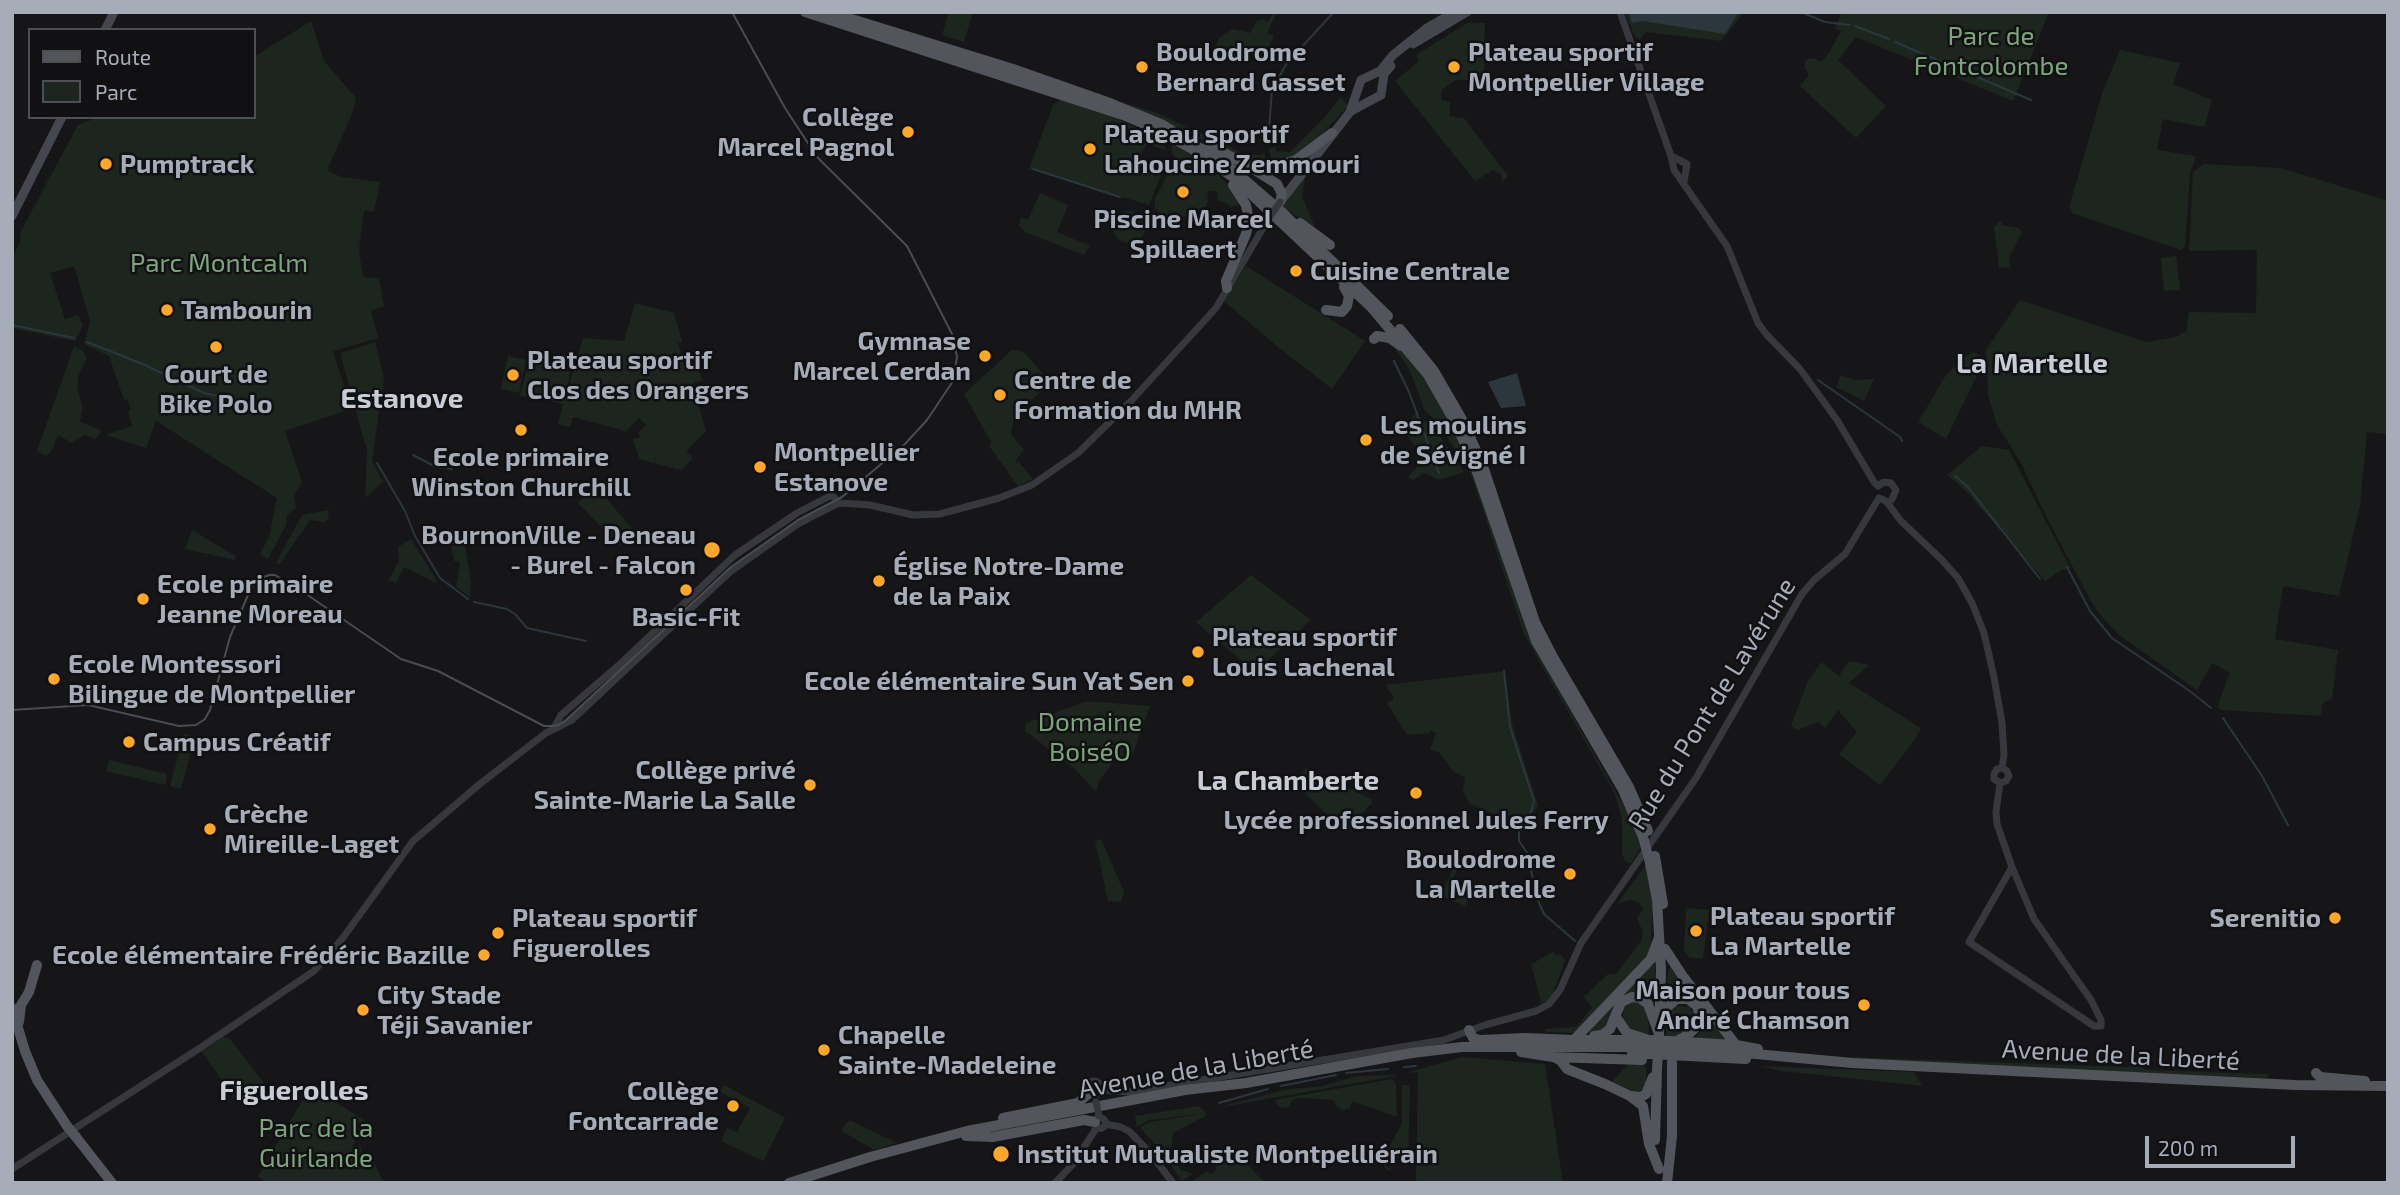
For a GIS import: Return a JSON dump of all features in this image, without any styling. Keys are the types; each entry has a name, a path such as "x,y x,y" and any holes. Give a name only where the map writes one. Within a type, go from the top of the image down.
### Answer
{"main road":[{"path":"106,28 114,12"},
{"path":"805,12 982,69 1007,73 1107,102 1142,115 1182,135 1230,167 1378,305 1421,353 1459,412 1483,467 1539,629 1629,787 1646,834 1662,890 1665,949 1655,1037 1658,1051 1655,1136 1659,1169"},
{"path":"829,12 1054,88 1140,122 1206,158 1274,209 1330,245"},
{"path":"1274,209 1350,111 1361,80 1373,76 1393,55 1421,33 1455,12"},
{"path":"1350,111 1381,96 1384,74 1397,58 1416,42 1467,12"},
{"path":"1373,76 1379,79 1382,85"},
{"path":"1358,90 1363,99 1370,101"},
{"path":"12,216 61,119"},
{"path":"1242,162 1269,168 1287,164 1309,153 1332,133"},
{"path":"1182,135 1192,136 1278,184 1282,194 1274,209"},
{"path":"1206,158 1240,192 1248,211 1248,225 1227,278 1227,288"},
{"path":"1274,209 1326,265 1389,326 1428,374 1470,453 1536,641 1646,834"},
{"path":"1340,258 1369,288 1377,298 1378,305"},
{"path":"1326,265 1346,289 1349,298 1342,312 1326,310"},
{"path":"1374,339 1383,337 1395,341 1428,374"},
{"path":"1653,859 1661,970"},
{"path":"1576,1038 1651,959 1659,937"},
{"path":"1665,949 1737,1045"},
{"path":"15,1033 21,1005 29,992 37,965"},
{"path":"1469,1030 1480,1036 1576,1038 1602,1035 1610,1028 1621,1002 1632,997 1645,1000 1656,1013"},
{"path":"1656,1013 1677,999 1688,999 1697,1006 1697,1026 1689,1035 1676,1041"},
{"path":"12,1008 15,1033 39,1084 67,1126 112,1183"},
{"path":"1616,1017 1627,1033 1655,1037"},
{"name":"Avenue de la Liberté","path":"789,1183 937,1138 1185,1090 1246,1083 1442,1049 1534,1047 1576,1038 1655,1037 1737,1045 1852,1063 2295,1086 2388,1086"},
{"path":"1489,1047 1553,1052 1579,1058 1712,1064 1733,1059"},
{"name":"Avenue de la Liberté","path":"1534,1047 1553,1052 1852,1063"},
{"name":"Avenue de la Liberté","path":"1553,1052 1649,1047 1784,1054"},
{"path":"1553,1052 1575,1073 1630,1096 1644,1108 1649,1144 1664,1183"},
{"path":"1575,1073 1573,1064 1579,1058"},
{"path":"1664,1183 1671,1132 1672,1062"},
{"path":"1630,1096 1641,1097 1646,1094 1657,1070"},
{"path":"2316,1073 2320,1077 2364,1080 2374,1087"},
{"path":"968,1131 981,1123 1078,1103 1095,1095"},
{"path":"1656,1098 1660,1107 1661,1135 1667,1136 1671,1132"},
{"path":"937,1138 952,1139 971,1135 992,1137 1084,1120 1099,1122"},
{"path":"803,1183 849,1168 870,1157"}],"street":[{"path":"1620,12 1663,139 1671,156 1677,162 1688,166 1682,173"},
{"path":"1677,162 1674,170 1682,173"},
{"path":"1682,173 1684,182 1727,246 1761,328 1797,364 1837,419 1878,485"},
{"path":"12,1169 314,971 342,939 413,841 488,778 554,728 582,712 736,568 798,524 839,503 870,505 914,515 931,515 999,498 1032,485 1078,453 1216,308 1274,209"},
{"path":"1885,499 1896,492 1893,485 1884,482 1878,485 1876,491 1901,521 1958,578 1979,618 2002,723 2002,768 2007,771 2008,776 2006,781 2000,783 1996,816 2012,867 2034,919 2091,1000 2101,1020 2101,1026 2094,1026 1969,942 2012,867"},
{"path":"554,728 561,715 619,665 724,565 780,524 815,504 832,495 839,503"},
{"name":"Rue du Pont de Lavérune","path":"1095,1095 1129,1092 1444,1040 1540,1009 1555,998 1581,943 1696,778 1802,594 1845,554 1885,499"},
{"path":"815,504 820,512"},
{"path":"1055,1183 1074,1163 1099,1122 1095,1095"},
{"path":"1099,1122 1130,1132 1173,1183"}],"green space":[{"path":"949,12 973,12 964,42 942,35"},
{"path":"1273,12 1277,12 1267,33 1274,36 1266,53 1253,46 1215,47 1219,38 1233,29 1250,33 1256,22 1263,19 1268,22"},
{"path":"1625,12 1744,12 1721,41 1646,32 1640,40 1634,35"},
{"name":"Parc de Fontcolombe","path":"1842,12 2049,12 2013,101 1856,37 1838,60 1886,106 1856,138 1800,86 1809,75 1804,67 1806,60 1814,58 1821,62 1829,53 1841,31 1835,28"},
{"name":"Parc Montcalm","path":"311,21 324,61 356,98 352,114 327,170 341,177 380,182 374,212 365,210 363,215 359,251 363,277 379,278 384,306 371,311 378,338 333,351 351,409 285,431 302,482 294,495 296,508 287,515 286,525 268,559 260,554 269,537 277,498 156,421 146,448 106,435 132,426 128,412 131,410 127,399 124,400 109,356 84,344 90,322 74,266 50,273 65,319 78,315 83,325 75,341 12,328 12,260 21,239 20,233 78,125 94,119 256,119 256,56"},
{"path":"1467,23 1485,23 1484,80 1456,80 1442,90 1441,100 1451,102 1449,116 1464,118 1508,176 1502,182 1502,175 1493,170 1475,181 1395,81 1419,61 1416,55"},
{"path":"2120,50 2180,63 2173,84 2212,100 2204,127 2163,119 2157,150 2196,156 2190,173 2185,246 2181,250 2072,213 2069,207 2103,91"},
{"path":"1341,97 1348,106 1313,144 1302,154 1277,165 1252,163 1122,102 1157,113 1245,154 1265,153 1265,158 1271,157 1269,150 1274,147 1276,151 1290,152"},
{"name":"Plateau sportif Lahoucine Zemmouri","path":"1060,100 1110,115 1162,140 1168,154 1165,150 1147,143 1141,155 1142,159 1164,168 1149,205 1029,169 1053,105"},
{"path":"1171,142 1216,173 1237,194 1239,204 1230,207 1218,200 1217,191 1208,191 1207,207 1183,217 1169,214 1164,218 1155,208 1155,199 1176,158 1172,154"},
{"path":"2203,164 2281,168 2388,201 2388,434 2367,432 2360,505 2339,596 2283,586 2275,639 2338,650 2332,699 2323,703 2322,716 2222,710 2217,707 2230,673 2212,663 2197,690 2119,635 2092,603 2021,463 1996,423 1988,394 1986,350 2020,300 2146,342 2176,337 2186,331 2189,312 2256,313 2257,250 2189,251 2193,173"},
{"path":"1305,176 1302,196 1315,228 1283,207"},
{"path":"1040,193 1068,205 1057,232 1090,246 1084,255 1025,232 1019,226 1021,217 1028,220"},
{"path":"1129,211 1140,216 1145,227 1140,238 1129,243 1118,238 1113,227 1118,216"},
{"path":"2002,222 2001,225 2019,228 2022,232 2009,258 2010,269 2009,270 2009,267 1999,268 1994,227"},
{"path":"2176,256 2180,290 2164,291 2161,258"},
{"path":"1246,266 1365,341 1332,389 1224,301"},
{"path":"635,303 674,313 682,342 678,343 684,363 693,361 703,380 693,383 706,431 686,451 693,458 682,470 673,468 675,460 672,468 655,463 656,455 654,463 639,459 633,439 641,437 638,433 646,425 639,418 626,431 573,417 570,427 558,424 563,404 520,396 529,361 570,372 566,395 583,338 624,341"},
{"path":"1381,340 1387,340 1404,354 1434,391 1449,417 1473,472 1530,640 1631,819 1641,847 1631,863 1625,861 1622,853 1622,819 1615,794 1524,634 1471,474 1437,422 1425,411 1410,371 1401,357 1393,347"},
{"path":"375,342 384,379 372,460 383,482 365,498 367,451 340,353"},
{"path":"74,346 82,350 87,358 78,377 77,388 83,408 80,422 101,430 96,439 85,435 72,443 58,435 51,452 46,456 37,451"},
{"name":"Centre de Formation du MHR","path":"1012,350 1024,352 1051,383 1014,415 1011,434 1024,450 1015,461 1018,461 1033,479 1018,486 989,446 991,442 964,394"},
{"path":"1974,352 1980,356 1982,366 1946,439 1918,422 1946,375 1964,357"},
{"name":"Plateau sportif Clos des Orangers","path":"508,356 526,360 519,393 501,389"},
{"path":"1841,375 1855,380 1874,379 1864,401 1836,387"},
{"path":"1417,412 1419,418 1432,425 1464,472 1439,480 1424,473 1413,480 1408,477 1424,460 1405,432 1400,431"},
{"path":"1982,446 2009,450 2070,568 2045,581 1966,491 1947,475"},
{"path":"595,485 635,532 620,546 578,503"},
{"path":"329,510 328,519 324,522 310,520 279,565 276,563 302,515"},
{"path":"192,530 235,556 235,560 185,549"},
{"path":"411,539 436,583 404,567 396,583 389,580 399,560 398,547"},
{"path":"454,544 465,546 471,582 470,597 456,587 460,565 459,561 454,561 451,547"},
{"path":"1251,575 1311,620 1255,672 1196,622"},
{"path":"1849,661 1869,665 1849,683 1921,728 1880,785 1839,754 1857,732 1838,710 1825,728 1818,722 1797,730 1791,726 1807,683 1821,662 1839,676"},
{"path":"1505,671 1512,724 1538,806 1520,827 1469,803 1463,791 1465,778 1453,771 1439,752 1430,750 1436,733 1430,730 1429,733 1407,735 1387,703 1394,699 1386,685"},
{"name":"Domaine BoiséO","path":"1087,701 1150,706 1133,754 1129,757 1117,757 1099,781 1096,792 1076,770 1025,731 1026,723"},
{"path":"184,734 195,736 181,789 170,786"},
{"path":"109,760 167,774 165,785 106,771"},
{"path":"1306,768 1371,799 1372,803 1345,832 1294,783"},
{"path":"1101,839 1124,892 1121,902 1108,901 1095,841"},
{"path":"1458,859 1462,861 1452,881 1472,890 1465,906 1453,901 1455,896 1452,900 1444,897 1442,902 1438,900"},
{"path":"1646,865 1653,901 1650,954 1578,1033 1545,1032 1545,1029 1576,1027 1592,1008 1584,997 1608,974 1616,974 1641,941 1643,932 1637,918 1644,908 1638,902 1629,900 1617,904"},
{"name":"Plateau sportif La Martelle","path":"1689,908 1709,910 1703,959 1689,957 1684,951 1686,912"},
{"path":"1553,952 1556,956 1560,954 1565,960 1553,993 1548,1001 1541,1003 1531,964"},
{"path":"1652,965 1655,966 1655,1004 1637,993 1630,994 1607,1027 1589,1033 1588,1031"},
{"path":"1671,967 1726,1039 1695,1038 1703,1028 1703,1011 1676,997 1667,1001 1668,971"},
{"path":"1635,1002 1643,1004 1648,1010 1647,1035 1627,1028 1623,1021 1623,1008"},
{"path":"1678,1006 1689,1007 1693,1012 1695,1024 1678,1037 1666,1036 1667,1017 1671,1010"},
{"path":"223,1037 229,1038 264,1083 238,1103 202,1052"},
{"path":"1789,1055 2127,1067 2137,1063 2146,1070 2269,1074 2267,1078 1865,1061"},
{"path":"1462,1057 1545,1064 1563,1183 1417,1183 1418,1072 1406,1073"},
{"path":"1643,1064 1646,1069 1646,1086 1641,1091 1634,1092 1612,1082 1627,1065"},
{"path":"1760,1066 1914,1072 1922,1086 1782,1071"},
{"path":"1395,1075 1216,1108 1283,1090 1322,1086 1357,1076"},
{"path":"1392,1079 1396,1084 1397,1117 1352,1101 1350,1108 1343,1110 1337,1107 1334,1100 1298,1098 1285,1108 1278,1106 1274,1100"},
{"path":"724,1085 785,1118 763,1161 721,1141 727,1128 737,1132 750,1108 720,1092"},
{"path":"1402,1085 1410,1085 1408,1159 1390,1149 1382,1163 1391,1169 1389,1171 1381,1163 1402,1123"},
{"name":"Parc de la Guirlande","path":"311,1086 365,1121 353,1139 355,1141 352,1147 361,1146 361,1159 372,1159 384,1183 267,1183 258,1176"},
{"path":"1199,1106 1207,1115 1173,1133 1171,1151 1181,1170 1193,1174 1182,1181 1140,1128 1150,1122 1205,1113 1149,1120 1137,1127 1135,1116"},
{"path":"852,1121 897,1143 874,1150 842,1131 846,1122"},
{"path":"1238,1155 1265,1183 1189,1183 1207,1171 1210,1174 1217,1170 1215,1166"}],"shaded area":[{"path":"1629,12 1739,12 1725,34 1642,21 1632,23"},
{"path":"1517,373 1526,406 1501,408 1488,382"}],"waterway":[{"path":"1268,144 1272,89 1287,63 1334,12"},
{"path":"1801,12 1825,22 1850,25"},
{"path":"1855,26 1889,39"},
{"path":"1895,42 2031,100"},
{"path":"1033,169 1120,197"},
{"path":"12,325 74,338"},
{"path":"87,342 204,393 247,402"},
{"path":"1394,361 1409,392 1439,473"},
{"path":"1818,380 1902,441"},
{"path":"413,455 436,467 452,469"},
{"path":"377,463 440,578 468,599"},
{"path":"1955,476 1968,487 2040,579"},
{"path":"2067,567 2090,611 2112,638 2211,708"},
{"path":"474,602 507,609 527,628 586,641"},
{"path":"1504,671 1510,727 1534,801 1531,812 1519,828 1519,841 1528,854 1536,896 1544,914 1575,941"},
{"path":"2223,718 2262,776 2288,825"},
{"path":"1404,1067 1416,1066"},
{"path":"1346,1073 1388,1069"},
{"path":"1281,1086 1336,1075"},
{"path":"1219,1103 1268,1089"}],"tram line":[{"path":"12,710 88,705 179,726 196,725 205,719 210,710 230,637 251,588 257,580 275,575 401,659 438,671 544,726 556,726 564,722 731,567 798,520 842,497 905,444 927,420 953,381 957,357 952,334 907,246 817,157 785,108 732,12"}],"place":[{"name":"Boulodrome Bernard Gasset","path":"1142,67"},
{"name":"Plateau sportif Montpellier Village","path":"1454,67"},
{"name":"Collège Marcel Pagnol","path":"908,132"},
{"name":"Plateau sportif Lahoucine Zemmouri","path":"1090,149"},
{"name":"Pumptrack","path":"106,164"},
{"name":"Piscine Marcel Spillaert","path":"1183,192"},
{"name":"Cuisine Centrale","path":"1296,271"},
{"name":"Tambourin","path":"167,310"},
{"name":"Court de Bike Polo","path":"216,347"},
{"name":"Gymnase Marcel Cerdan","path":"985,356"},
{"name":"Plateau sportif Clos des Orangers","path":"513,375"},
{"name":"Centre de Formation du MHR","path":"1000,395"},
{"name":"Ecole primaire Winston Churchill","path":"521,430"},
{"name":"Les moulins de Sévigné I","path":"1366,440"},
{"name":"Montpellier Estanove","path":"760,467"},
{"name":"BournonVille - Deneau - Burel - Falcon","path":"712,550"},
{"name":"Église Notre-Dame de la Paix","path":"879,581"},
{"name":"Basic-Fit","path":"686,590"},
{"name":"Ecole primaire Jeanne Moreau","path":"143,599"},
{"name":"Plateau sportif Louis Lachenal","path":"1198,652"},
{"name":"Ecole Montessori Bilingue de Montpellier","path":"54,679"},
{"name":"Ecole élémentaire Sun Yat Sen","path":"1188,681"},
{"name":"Campus Créatif","path":"129,742"},
{"name":"Collège privé Sainte-Marie La Salle","path":"810,785"},
{"name":"Lycée professionnel Jules Ferry","path":"1416,793"},
{"name":"Crèche Mireille-Laget","path":"210,829"},
{"name":"Boulodrome La Martelle","path":"1570,874"},
{"name":"Serenitio","path":"2335,918"},
{"name":"Plateau sportif La Martelle","path":"1696,931"},
{"name":"Plateau sportif Figuerolles","path":"498,933"},
{"name":"Ecole élémentaire Frédéric Bazille","path":"484,955"},
{"name":"Maison pour tous André Chamson","path":"1864,1005"},
{"name":"City Stade Téji Savanier","path":"363,1010"},
{"name":"Chapelle Sainte-Madeleine","path":"824,1050"},
{"name":"Collège Fontcarrade","path":"733,1106"},
{"name":"Institut Mutualiste Montpelliérain","path":"1001,1154"}],"district":[{"name":"La Martelle","path":"2032,364"},
{"name":"Estanove","path":"402,399"},
{"name":"La Chamberte","path":"1288,781"},
{"name":"Figuerolles","path":"294,1091"}]}
